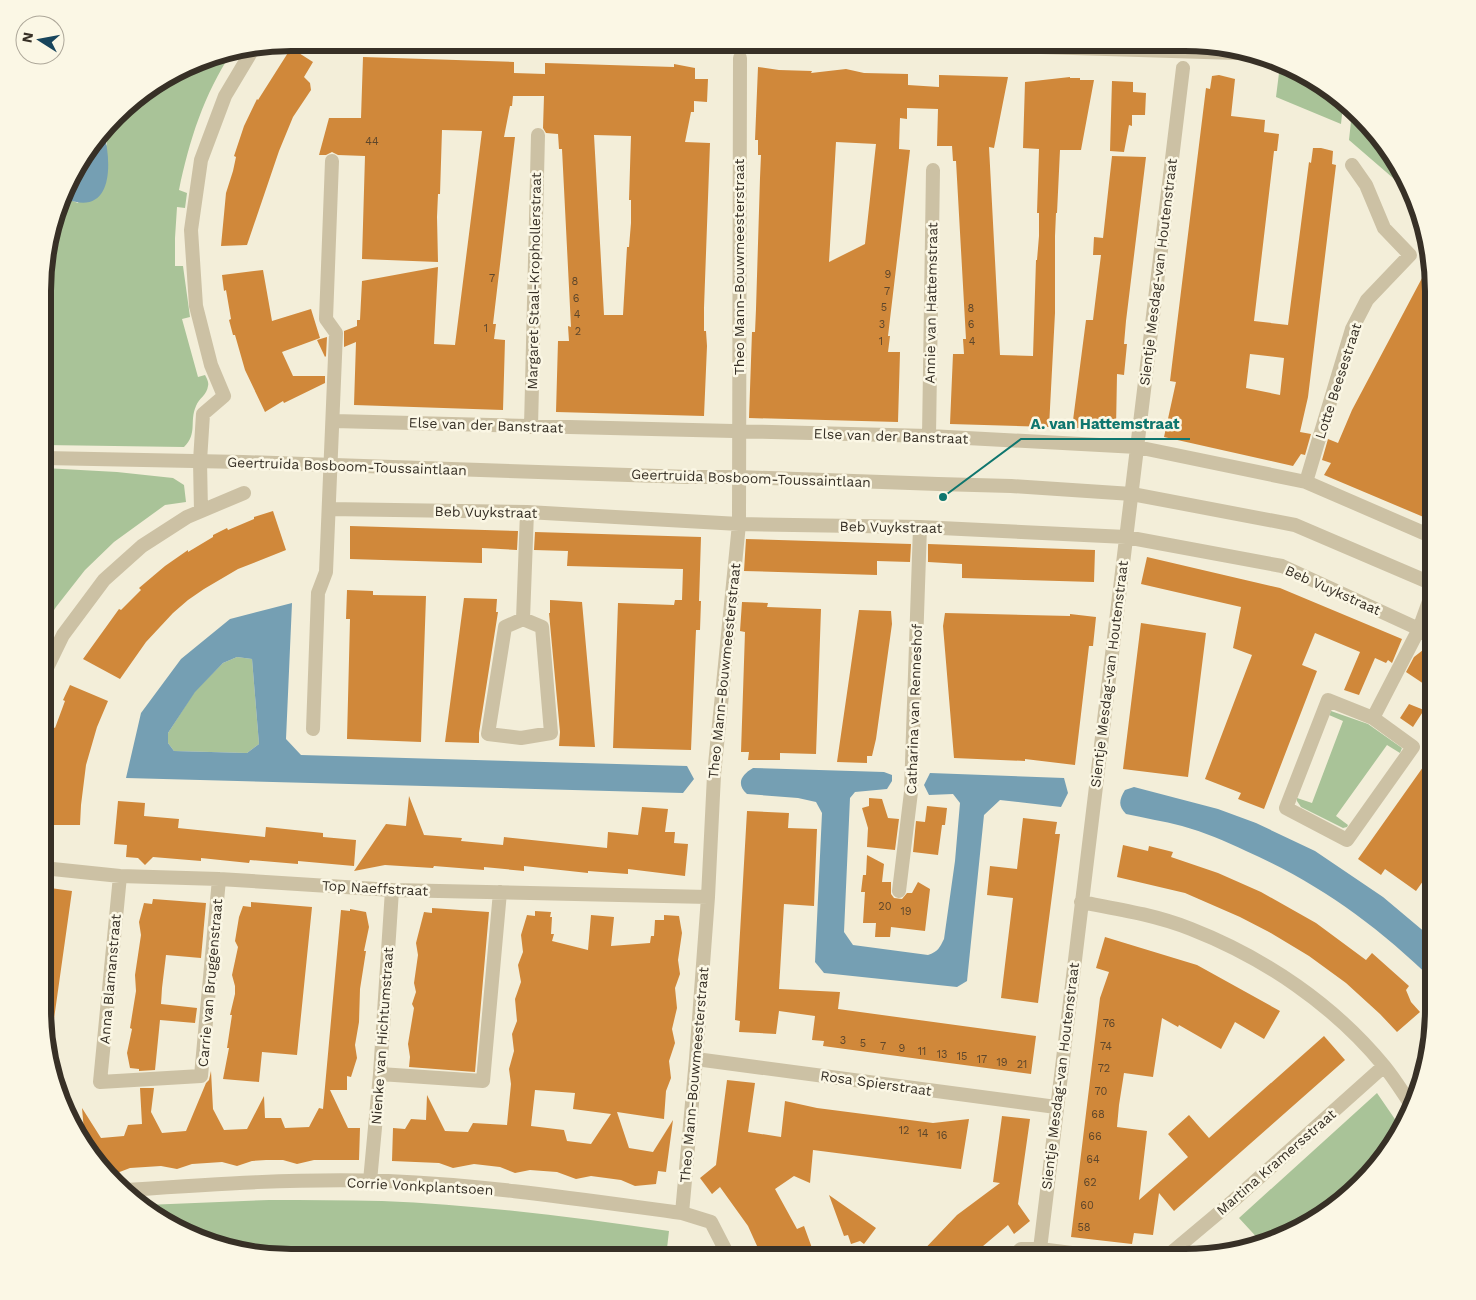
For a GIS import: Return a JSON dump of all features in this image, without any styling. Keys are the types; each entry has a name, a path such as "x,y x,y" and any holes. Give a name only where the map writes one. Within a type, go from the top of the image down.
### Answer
{"street":[{"path":"1172,51 1197,52"},
{"path":"200,511 200,461 203,414 224,396 211,365 196,306 192,230 201,160 225,96 249,55"},
{"name":"Theo Mann-Bouwmeesterstraat","path":"682,1213 708,897 714,775 739,524 740,58"},
{"name":"Sientje Mesdag-van Houtenstraat","path":"1040,1249 1182,68"},
{"name":"Margaret Staal-Krophollerstraat","path":"531,426 538,135"},
{"path":"313,729 318,593 326,572 334,421 336,333 326,319 332,161"},
{"name":"Lotte Beesestraat","path":"1306,482 1352,329 1368,300 1410,255 1384,228 1366,185 1352,165"},
{"name":"Annie van Hattemstraat","path":"929,436 934,170"},
{"name":"Else van der Banstraat","path":"334,421 929,436 1137,446 1306,482 1425,534"},
{"name":"Geertruida Bosboom-Toussaintlaan","path":"51,457 679,477 739,476 1011,486 1132,494 1295,525 1425,581"},
{"path":"51,660 63,635 104,580 142,546 187,517 244,493"},
{"name":"Beb Vuykstraat","path":"329,509 527,512 739,524 920,527 1126,537 1282,566 1425,633"},
{"path":"523,619 527,512"},
{"name":"Catharina van Renneshof","path":"899,891 911,792 920,527"},
{"path":"1373,718 1419,629 1425,612"},
{"path":"523,619 542,627 551,733 521,738 488,734 504,627 523,619"},
{"path":"1328,700 1373,718 1413,747 1347,840 1286,808 1328,700"},
{"name":"Top Naeffstraat","path":"51,869 120,876 219,879 392,890 708,897"},
{"name":"Anna Blamanstraat","path":"100,1082 120,876"},
{"name":"Carrie van Bruggenstraat","path":"100,1082 202,1076 219,879"},
{"name":"Nienke van Hichtumstraat","path":"370,1181 380,1074 392,890"},
{"path":"380,1074 483,1081 500,892"},
{"path":"1081,902 1134,911 1190,928 1245,954 1277,973 1316,1000 1354,1033 1384,1066 1407,1100"},
{"name":"Rosa Spierstraat","path":"696,1059 1056,1108"},
{"name":"Martina Kramersstraat","path":"1176,1249 1234,1200 1384,1066"},
{"name":"Corrie Vonkplantsoen","path":"134,1189 225,1183 370,1181 526,1192 682,1213"},
{"path":"682,1213 711,1222 725,1249"},
{"path":"1021,1249 1040,1249"}],"green space":[{"path":"227,60 213,84 199,118 179,190 187,193 185,208 177,207 175,266 183,266 190,317 182,319 198,377 205,375 208,381 206,392 197,403 194,412 191,437 184,447 51,445 51,291 53,259 59,229 69,199 78,203 107,144 106,139 121,121 145,101 171,83 199,69"},
{"path":"1279,73 1285,73 1305,83 1342,111 1341,124 1276,97"},
{"path":"1351,118 1375,145 1399,183 1349,140"},
{"path":"51,468 117,472 173,478 184,485 186,502 165,505 114,542 85,570 51,615"},
{"path":"237,657 252,659 259,744 247,753 174,751 168,743 168,733 195,691 223,663"},
{"path":"1331,711 1368,724 1402,748 1400,753 1387,745 1336,816 1348,825 1343,828 1301,807 1297,801 1297,798 1312,803 1343,721 1329,715"},
{"path":"1377,1093 1397,1122 1375,1155 1355,1179 1305,1217 1277,1231 1257,1238 1239,1218"},
{"path":"269,1200 382,1201 454,1205 562,1216 669,1231 667,1249 291,1249 259,1247 229,1241 199,1231 171,1217 153,1205"}],"water":[{"path":"106,139 108,159 106,184 101,194 93,201 81,203 69,200 83,171"},
{"path":"292,603 286,739 301,755 687,766 694,779 683,793 126,778 141,713 181,659 230,619","holes":["237,657 252,659 259,744 247,753 174,751 168,743 168,733 195,692 223,663"]},
{"path":"753,768 884,772 892,775 892,781 887,789 855,792 850,798 844,932 853,945 928,955 940,947 944,939 955,861 960,803 953,794 929,795 924,785 930,773 1064,778 1068,793 1061,807 1000,800 984,815 967,981 957,987 824,973 815,962 822,813 816,802 798,798 747,794 742,787 741,780"},
{"path":"1134,787 1218,809 1256,823 1315,851 1383,897 1425,932 1425,972 1368,923 1322,891 1273,863 1190,828 1126,814 1121,806 1125,790"}],"building":[{"path":"289,51 296,51 313,62 304,77 310,83 311,90 293,117 279,151 247,245 221,246 226,193 233,171 236,157 234,156 244,126"},
{"path":"363,57 514,62 514,73 545,74 545,63 674,67 674,64 695,68 695,79 708,79 707,102 694,101 694,112 691,112 685,142 710,143 704,308 704,331 706,331 707,346 704,416 556,412 558,341 569,341 568,326 571,327 562,149 559,149 558,134 546,133 543,128 544,96 513,96 504,137 515,137 493,324 496,324 494,339 505,340 503,410 354,405 356,342 344,347 344,331 357,326 357,320 360,320 362,281 438,267 434,344 455,345 482,131 442,130 440,194 438,194 437,217 438,262 362,259 365,156 338,155 332,152 326,155 319,155 329,118 361,118","holes":["594,135 631,136 629,200 631,200 631,223 629,247 627,247 623,315 604,315"]},
{"path":"758,67 812,71 811,73 846,69 864,73 908,74 908,85 939,87 939,75 1008,77 994,148 989,147 1000,355 1033,356 1036,260 1039,236 1039,213 1037,213 1039,149 1023,148 1025,82 1070,77 1080,78 1080,80 1094,80 1081,150 1060,150 1055,236 1055,313 1049,427 950,424 953,354 964,354 963,339 966,339 956,161 953,161 952,146 937,146 938,109 907,108 907,119 900,118 899,149 910,150 888,336 890,336 888,352 900,352 898,422 749,418 752,332 755,332 761,155 758,155 758,140 755,140","holes":["836,142 876,144 865,244 829,262"]},
{"path":"1219,75 1235,79 1231,116 1265,120 1264,132 1279,134 1277,151 1274,151 1254,321 1288,325 1309,162 1311,163 1313,148 1333,151 1332,164 1336,165 1308,397 1300,432 1311,434 1305,455 1301,454 1293,466 1164,437 1176,382 1170,381 1206,88 1210,89 1212,76","holes":["1250,354 1284,358 1280,395 1246,388"]},
{"path":"1112,81 1133,82 1133,92 1146,93 1145,115 1132,115 1132,126 1129,125 1124,152 1110,151"},
{"path":"1112,156 1146,157 1126,321 1124,344 1127,344 1124,375 1117,374 1116,429 1072,428 1086,320 1093,320 1101,255 1093,255 1094,237 1103,238"},
{"path":"263,270 272,321 311,309 320,338 282,352 293,376 325,376 325,383 284,403 283,401 265,412 245,370 235,335 233,335 222,275"},
{"path":"1424,274 1425,518 1324,475 1331,463 1322,460 1328,439 1338,443 1352,410"},
{"path":"327,337 326,356 325,357 317,340"},
{"path":"273,511 286,550 238,569 188,600 146,642 120,679 83,659 119,609 121,610 141,590 139,588 165,566 188,550 188,552 213,537 213,535"},
{"path":"350,526 518,531 517,550 482,548 482,563 350,559"},
{"path":"535,532 701,537 700,630 696,630 691,750 613,748 618,603 674,605 675,600 682,600 683,569 567,566 568,551 534,550"},
{"path":"746,539 911,544 910,562 877,561 877,575 744,571"},
{"path":"928,544 1095,550 1094,582 962,578 962,564 928,562"},
{"path":"1147,557 1280,588 1402,639 1392,663 1388,660 1386,663 1375,658 1359,695 1344,690 1360,652 1315,633 1302,665 1317,671 1264,809 1238,799 1241,793 1205,779 1252,655 1233,648 1241,607 1141,584"},
{"path":"347,590 373,591 373,595 426,596 421,742 347,739 350,619 346,619"},
{"path":"464,598 497,599 496,612 498,612 479,743 445,742"},
{"path":"550,600 582,602 595,747 559,746 560,732 549,613"},
{"path":"742,602 768,603 767,607 821,609 816,754 780,753 780,760 748,760 749,752 741,752 745,632 740,631"},
{"path":"859,610 891,611 892,624 876,739 872,756 867,756 867,763 837,762"},
{"path":"945,613 1070,616 1070,614 1096,617 1093,646 1089,646 1075,765 1025,759 1025,761 954,758 943,626"},
{"path":"1141,623 1206,633 1188,777 1123,769"},
{"path":"1423,650 1425,651 1425,685 1406,672 1414,657"},
{"path":"70,685 108,701 97,727 86,765 80,825 51,825 51,735 65,701 63,700"},
{"path":"1409,704 1424,710 1413,727 1400,718"},
{"path":"1425,764 1425,878 1416,891 1385,869 1381,875 1358,859"},
{"path":"409,796 424,835 462,838 461,841 503,845 504,837 607,848 608,832 638,835 642,807 668,809 665,832 675,832 674,843 688,844 685,876 628,869 628,874 588,871 588,873 524,866 524,871 484,867 484,870 385,865 354,871 386,824 406,826"},
{"path":"869,798 882,799 888,818 899,819 895,850 867,847 868,828 862,808 869,806"},
{"path":"118,801 145,803 144,816 179,819 178,828 265,837 266,827 323,833 323,837 356,840 354,866 298,861 298,864 250,860 249,863 201,858 201,861 153,857 145,865 138,858 126,857 127,845 114,844"},
{"path":"927,806 947,808 945,825 942,825 938,855 913,852 916,821 925,822"},
{"path":"747,811 789,813 788,828 817,829 814,906 784,904 779,989 840,992 838,1009 1036,1036 1031,1074 823,1046 824,1041 812,1040 815,1016 779,1011 776,1034 739,1032 740,1021 735,1020"},
{"path":"1023,818 1057,822 1055,834 1060,834 1038,1003 1001,998 1013,898 987,895 990,866 1017,869"},
{"path":"1123,845 1148,851 1149,846 1173,852 1171,857 1218,873 1261,892 1316,923 1366,960 1372,953 1409,986 1406,990 1411,1002 1420,1012 1397,1032 1346,983 1309,956 1269,932 1185,893 1117,877"},
{"path":"867,855 884,864 882,882 891,882 891,894 894,898 902,899 907,893 912,893 918,882 930,889 925,931 891,927 890,937 875,937 876,923 863,923 865,892 861,892 863,875 866,875"},
{"path":"51,888 72,891 53,1026 51,1009"},
{"path":"153,899 206,903 201,958 166,955 162,988 161,1004 197,1008 195,1023 160,1020 155,1070 139,1071 139,1069 130,1068 127,1053 132,1029 130,1028 136,991 135,975 141,935 139,922 144,903 152,904"},
{"path":"251,902 312,907 297,1055 262,1052 259,1082 223,1079 229,1048 227,1048 232,1015 230,1015 235,994 232,975 238,947 235,941 243,906 251,907"},
{"path":"432,908 489,912 475,1072 409,1067 408,1044 414,1008 412,1004 416,992 414,983 418,955 416,943 424,912 432,913"},
{"path":"350,909 366,912 369,927 364,951 366,951 360,989 359,1022 355,1045 357,1058 351,1077 347,1076 347,1090 330,1090 348,1128 360,1128 359,1160 314,1160 297,1164 283,1160 266,1160 252,1161 237,1166 222,1162 192,1164 177,1169 161,1166 130,1168 116,1173 84,1130 82,1108 101,1138 124,1136 128,1125 142,1124 140,1088 154,1088 151,1112 162,1133 186,1131 206,1083 209,1080 211,1071 213,1109 224,1130 247,1129 264,1096 265,1118 281,1118 285,1128 309,1127 319,1108 323,1109 341,910 350,911"},
{"path":"535,911 551,912 551,934 554,934 552,941 588,950 591,915 614,917 611,946 650,943 651,936 654,936 655,920 664,920 664,915 679,916 682,933 678,960 680,974 675,988 677,1008 672,1029 675,1043 669,1061 671,1078 666,1091 664,1119 617,1112 629,1148 653,1152 673,1120 666,1172 658,1171 656,1184 635,1186 621,1180 591,1176 576,1179 557,1172 530,1170 515,1173 500,1167 474,1164 453,1168 439,1163 392,1161 393,1128 405,1129 411,1119 426,1120 427,1095 445,1131 468,1132 473,1123 507,1125 511,1084 509,1069 514,1051 512,1034 517,1021 515,999 521,982 518,965 523,952 521,935 527,915 535,916","holes":["535,1090 575,1093 573,1109 611,1114 591,1144 567,1141 564,1130 531,1126"]},
{"path":"1105,937 1197,965 1280,1011 1264,1039 1235,1022 1221,1049 1179,1025 1178,1027 1162,1018 1153,1077 1124,1073 1119,1105 1117,1127 1147,1131 1139,1200 1188,1157 1168,1134 1189,1115 1209,1138 1324,1036 1345,1060 1174,1211 1159,1193 1153,1235 1134,1233 1132,1244 1071,1237 1100,998 1109,972 1096,968"},
{"path":"727,1080 755,1083 748,1132 781,1137 785,1101 817,1108 933,1123 969,1119 961,1169 813,1150 810,1183 794,1176 775,1189 797,1229 804,1226 812,1248 808,1249 758,1249 748,1226 720,1187 712,1194 700,1178 716,1165"},
{"path":"1002,1116 1030,1119 1018,1204 1030,1221 1014,1234 1008,1225 980,1249 925,1249 957,1215 1000,1183 993,1182"},
{"path":"829,1195 876,1228 864,1244 860,1241 851,1244 848,1235 844,1236"}],"place":[{"name":"A. van Hattemstraat","path":"943,497"}]}
